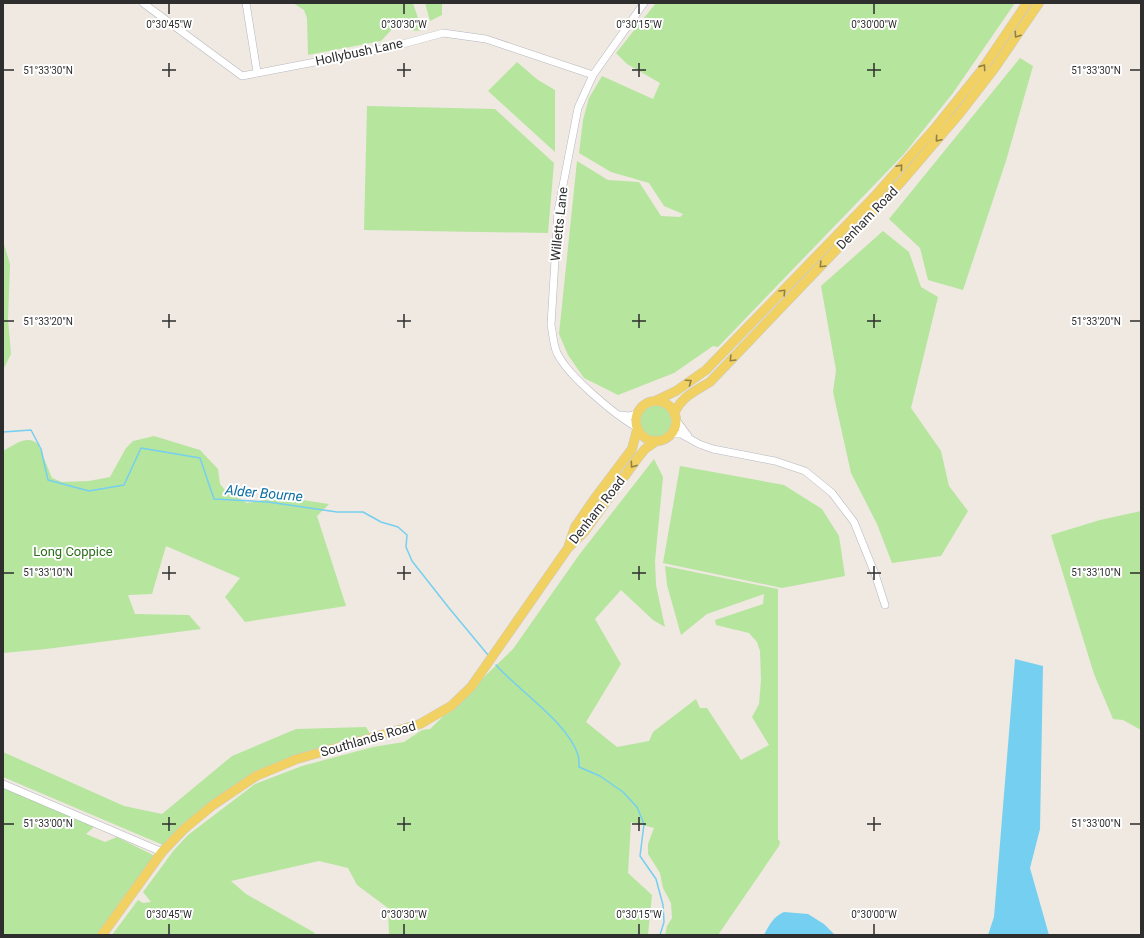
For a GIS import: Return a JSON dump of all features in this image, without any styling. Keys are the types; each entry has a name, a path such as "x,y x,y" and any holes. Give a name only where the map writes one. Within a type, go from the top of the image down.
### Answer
{"main road":[{"name":"Denham Road","path":"655,401 676,391 706,370 874,198 936,127 981,70 1027,3"},
{"name":"Denham Road","path":"675,417 678,406 682,400 710,382 901,182 960,113 994,69 1039,3"},
{"path":"655,401 667,405 675,417 675,427 672,434 666,439 655,442 644,438 637,429 635,421 637,414 644,405 655,401"},
{"name":"Denham Road","path":"568,548 576,527 583,515 632,449 637,429"},
{"name":"Denham Road","path":"568,548 584,532 645,449 655,442"},
{"name":"Southlands Road","path":"162,852 184,829 213,805 256,776 297,759 420,724 451,706 471,687 568,548"},
{"path":"102,935 162,852"}],"street":[{"name":"Hollybush Lane","path":"143,3 242,76 388,48 443,32 486,39 593,75"},
{"path":"246,3 257,72"},
{"name":"Willetts Lane","path":"637,429 606,406 562,361 555,347 551,325 558,211 578,108 593,75 644,3"},
{"path":"619,416 637,414"},
{"path":"675,417 688,437"},
{"path":"672,434 677,433 688,437 713,449 775,461 805,472 832,493 854,522 876,574 885,605"},
{"path":"3,784 162,852"}],"green space":[{"path":"293,3 413,3 422,30 411,30 400,25 396,25 381,41 308,55 307,18 304,10"},
{"path":"425,3 442,3 442,15 430,21"},
{"path":"656,3 1015,3 953,93 904,154 718,347 713,346 674,373 618,395 584,378 568,355 559,334 577,161 608,180 639,182 661,216 680,217 683,214 664,206 649,183 611,172 579,153 583,120 589,98 602,76 653,99 660,83 627,64 616,53"},
{"path":"1020,58 1033,66 1006,161 963,290 928,280 920,248 889,219"},
{"path":"517,62 538,80 555,90 555,152 488,91"},
{"path":"367,106 495,109 554,163 548,233 364,230"},
{"path":"883,231 909,252 921,287 938,297 911,408 941,451 949,486 968,511 941,556 892,563 877,524 851,473 833,392 836,370 821,286"},
{"path":"3,241 10,264 8,319 11,354 3,370"},
{"path":"653,405 659,405 669,412 672,421 671,427 665,434 659,437 653,437 643,430 640,424 640,418 647,408"},
{"name":"Long Coppice","path":"154,436 200,450 218,469 220,484 225,490 247,503 282,497 329,504 317,516 346,606 245,622 225,597 240,578 166,546 152,594 128,595 135,614 189,615 201,629 46,649 3,653 3,451 25,440 34,441 38,444 52,478 62,482 89,481 110,477 126,448 133,441"},
{"path":"654,459 663,477 655,561 656,585 665,627 653,620 621,590 595,619 621,664 586,722 617,747 649,741 653,732 696,699 700,708 707,708 741,760 769,745 752,717 759,704 761,680 760,651 757,642 749,633 716,625 715,620 763,604 764,594 707,614 681,635 667,585 665,566 778,589 778,839 780,842 779,846 718,935 665,935 667,926 672,918 671,903 663,888 660,873 648,854 648,844 654,828 631,822 628,873 652,895 648,935 389,935 388,908 357,885 348,868 319,861 231,881 246,894 315,933 313,935 112,935 138,900 143,903 151,902 143,892 174,850 188,835 255,784 302,766 373,747 404,742 422,730 430,729 513,649 579,555"},
{"path":"680,466 784,485 822,509 839,536 845,576 782,588 663,563"},
{"path":"1141,511 1141,730 1123,720 1113,719 1094,674 1051,535 1100,520"},
{"path":"366,727 370,734 257,771 220,796 163,845 3,777 3,752 124,806 162,814 232,756 296,729"},
{"path":"3,788 95,826 86,834 105,842 117,837 155,856 97,935 3,935"}],"water":[{"path":"1015,659 1043,666 1040,829 1030,868 1049,935 988,935 994,917"},
{"path":"784,912 808,914 824,924 835,935 764,935 774,919"}],"waterway":[{"name":"Alder Bourne","path":"3,432 31,430 41,449 48,480 89,491 124,485 141,448 200,458 214,499 268,502 337,512 363,512 381,522 398,527 407,535 406,547 412,561 488,655"},
{"name":"Alder Bourne","path":"496,665 554,719 564,731 573,743 578,755 579,767 600,776 623,792 637,807 644,824 640,856 656,879 663,905 664,922 660,935"}]}
